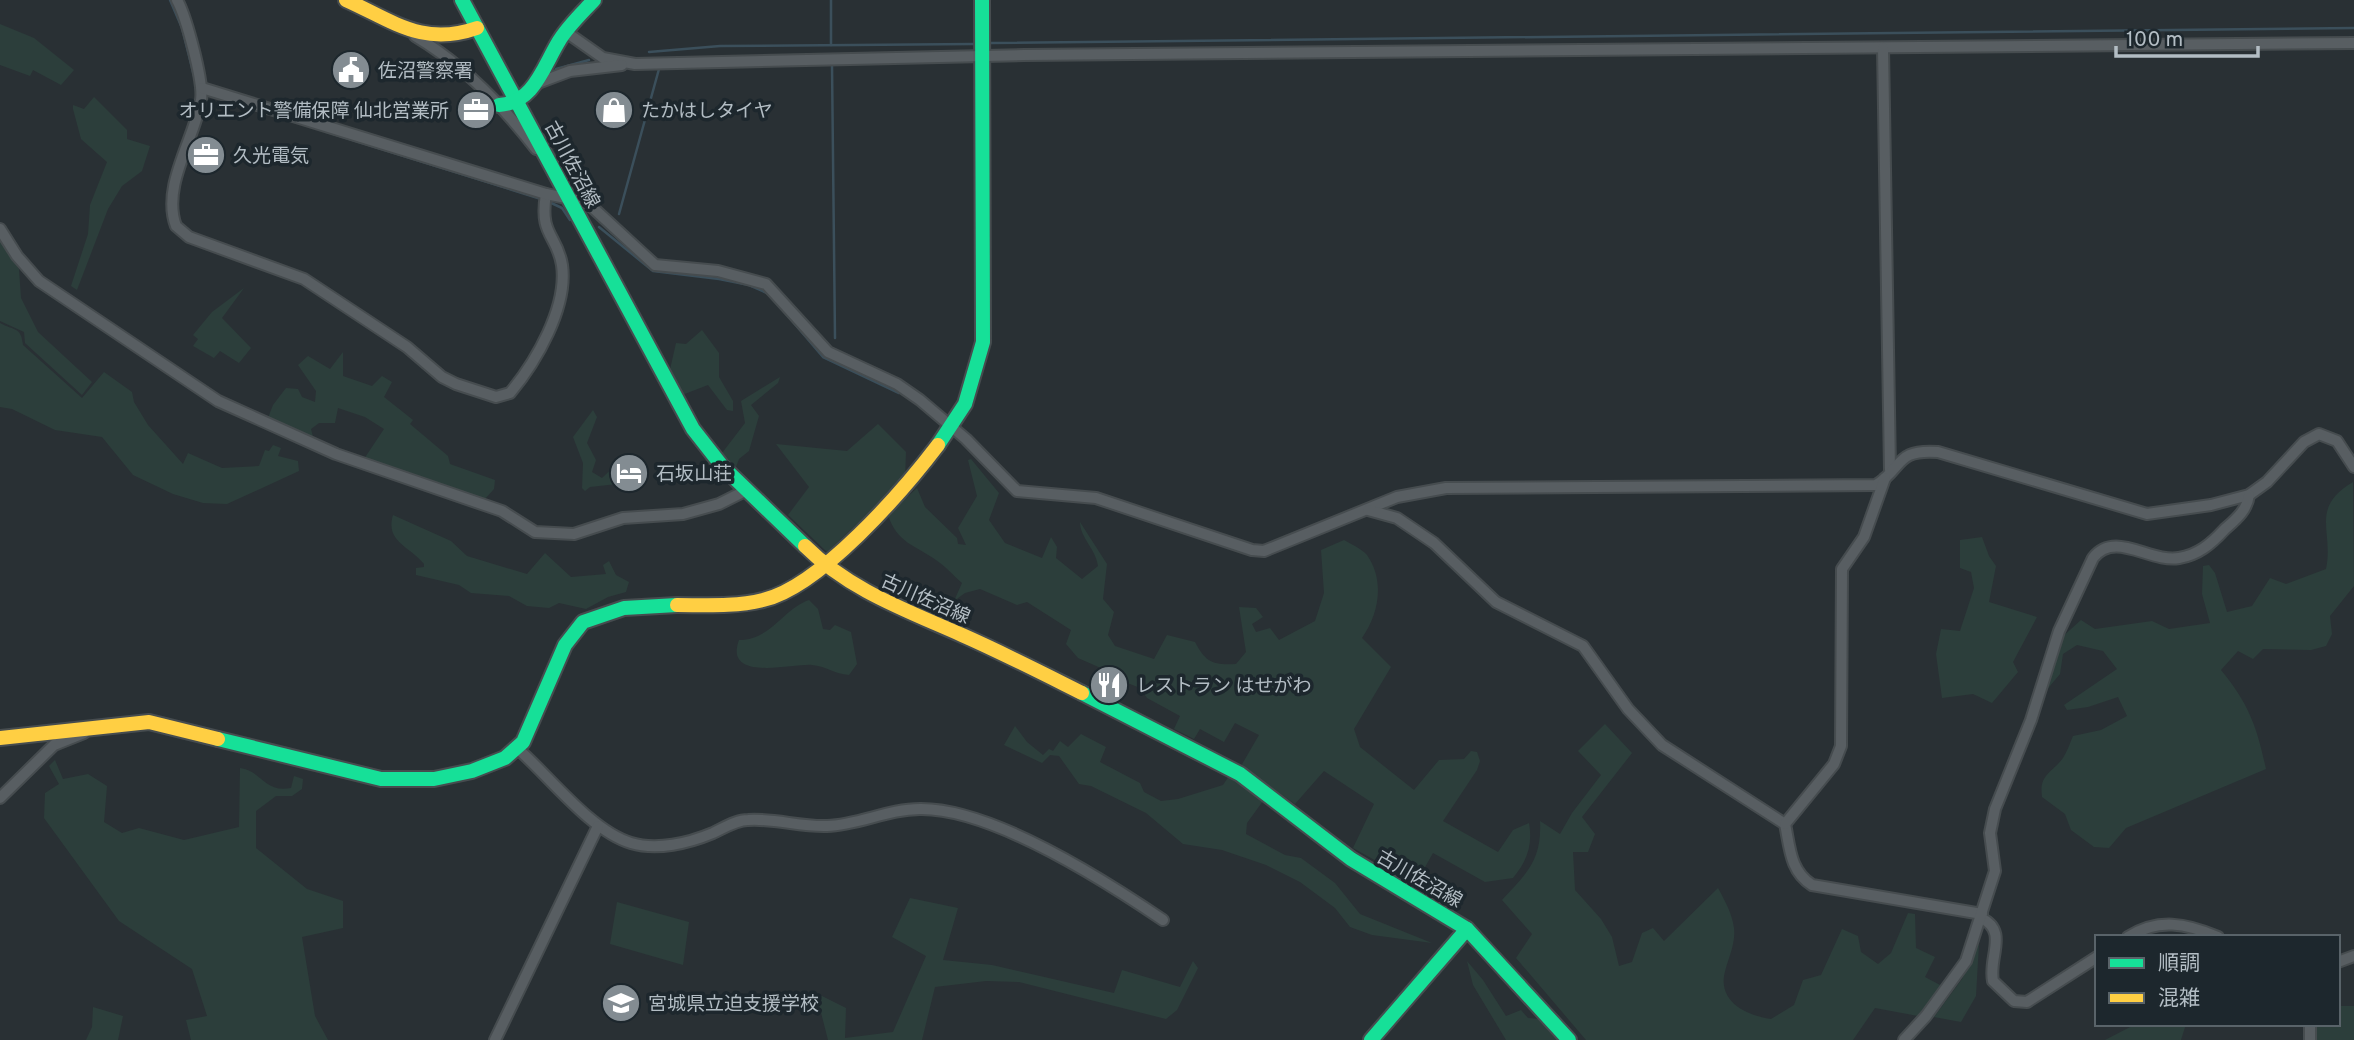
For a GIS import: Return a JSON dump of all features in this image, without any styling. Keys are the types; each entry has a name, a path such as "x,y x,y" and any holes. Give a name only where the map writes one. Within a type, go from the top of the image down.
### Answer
{"street":[{"path":"177,0 186,22 202,93 182,153 174,205 176,226 189,237 304,279 407,347 442,377 485,396 504,397 510,393 558,312 563,291 562,266 544,225 546,194"},
{"path":"346,0 435,39 457,36 477,27"},
{"name":"古川佐沼線","path":"462,0 566,191 678,406 707,449 824,565 869,594 1013,658 1240,775 1272,796 1351,859 1467,929 1569,1040"},
{"path":"538,83 566,32 594,0"},
{"path":"0,737 149,722 182,727 407,782 486,765 518,749 530,733 564,647 580,624 598,615 628,608 710,607 766,600 804,583 909,483 952,427 974,381 984,342 982,0"},
{"path":"386,19 427,43 499,105 566,191 592,207 655,265 718,271 766,284 828,352 897,384 952,427 1017,491 1096,498 1252,550 1264,551 1415,491 1446,488 1876,485 1916,452 1938,452 2147,514 2211,505 2249,495 2267,482 2311,436 2328,436 2337,441 2354,467"},
{"path":"566,32 603,58 635,64"},
{"path":"499,105 505,106 538,83 570,71 635,64 983,57 2354,43"},
{"path":"1785,824 1834,764 1841,746 1842,569 1864,537 1887,474 1884,48"},
{"path":"202,93 546,194 566,191"},
{"path":"0,229 17,256 39,281 218,401 336,454 502,511 535,532 574,534 623,518 683,514 719,504 747,490"},
{"path":"1904,1040 1966,961 1995,871 1990,833 1995,809 2031,720 2055,641 2093,558 2099,551 2114,545 2167,559 2196,553 2212,543 2244,511 2249,495"},
{"path":"1368,510 1397,518 1434,543 1496,602 1583,646 1605,672 1628,709 1662,745 1785,824 1794,866 1798,874 1812,885 1981,916 1990,922 1997,935 1993,981 2014,1001 2027,1002 2095,958"},
{"path":"0,798 54,745 120,723"},
{"path":"518,749 598,826 630,843 659,846 694,840 744,820 818,827 906,810 941,811 989,824 1021,839 1115,889 1163,920"},
{"path":"495,1040 598,826"},
{"path":"2131,935 2143,927 2164,923 2197,928 2213,935"},
{"path":"1371,1040 1467,929"}],"shaded area":[{"path":"0,24 34,38 74,70 61,85 33,70 30,76 0,65"},
{"path":"94,97 127,130 127,139 150,146 142,171 122,186 108,209 77,290 71,286 88,234 90,205 107,162 81,139 73,105 84,109"},
{"path":"0,241 19,269 21,298 38,332 92,382 82,395 25,343 24,332 0,321"},
{"path":"244,288 222,318 251,348 239,363 220,351 214,358 193,346 198,339 193,335 212,312"},
{"path":"0,323 19,332 23,345 82,398 104,372 132,392 134,402 148,425 183,464 188,453 222,468 259,466 265,450 269,451 273,445 281,448 278,456 298,461 299,471 227,504 203,503 173,494 133,475 102,437 55,430 12,409 0,407"},
{"path":"702,330 719,353 719,377 733,401 733,411 727,410 708,385 682,395 669,374 676,343 686,344"},
{"path":"343,352 343,376 372,386 382,376 392,382 384,397 413,420 410,424 448,456 450,464 495,480 494,489 484,500 364,459 384,429 365,417 338,408 335,423 319,423 311,429 313,437 268,418 273,405 286,388 298,389 302,397 315,402 316,391 298,365 308,356 330,369"},
{"path":"780,377 778,383 751,405 759,416 749,451 739,459 736,467 722,453 745,423 741,401"},
{"path":"593,410 597,417 587,443 596,460 592,472 602,478 620,461 623,468 617,484 590,487 585,491 582,488 583,463 573,437"},
{"path":"878,424 906,452 905,479 827,552 788,515 809,487 776,444 847,451"},
{"path":"971,459 999,493 989,520 1005,543 1042,558 1051,537 1057,547 1056,558 1082,579 1098,566 1080,522 1107,564 1103,599 1114,612 1108,635 1115,646 1154,659 1167,635 1195,642 1211,661 1236,664 1246,652 1239,607 1256,608 1263,617 1252,624 1256,632 1270,628 1279,640 1315,621 1324,593 1321,550 1344,540 1362,551 1373,565 1378,597 1372,619 1362,638 1391,667 1354,729 1360,747 1414,790 1439,760 1464,759 1471,751 1477,752 1480,761 1477,770 1443,821 1498,852 1513,830 1529,823 1529,846 1518,872 1513,878 1485,882 1433,853 1416,883 1353,848 1374,804 1324,771 1295,804 1241,766 1259,735 1235,723 1224,742 1200,729 1194,739 1174,729 1180,716 1147,698 1140,688 1125,682 1120,684 1102,674 1103,669 1078,658 1066,644 1071,630 1027,602 1017,605 980,589 965,593 954,601 962,583 939,562 902,538 888,515 917,488 925,507 957,538 958,544 966,545 958,528 977,496 968,460"},
{"path":"2353,482 2354,586 2330,616 2332,634 2326,646 2311,650 2263,649 2253,659 2238,651 2221,670 2251,716 2266,769 2126,828 2109,848 2094,847 2071,830 2065,814 2042,797 2042,783 2063,758 2073,736 2101,730 2127,716 2118,697 2088,707 2067,710 2064,705 2117,669 2103,651 2077,645 2063,654 2060,674 2045,692 2061,638 2081,620 2095,629 2152,621 2169,629 2210,623 2202,594 2203,566 2209,565 2215,573 2227,612 2252,606 2270,578 2286,584 2326,569 2327,511 2331,501"},
{"path":"393,515 451,541 467,556 527,574 545,553 571,577 606,574 603,565 609,561 616,575 629,582 626,592 608,597 586,609 559,603 549,608 527,606 509,596 471,593 459,585 416,575 416,568 424,567 424,564 400,543 392,532"},
{"path":"1982,537 1996,566 1989,602 2037,617 2013,662 2018,672 1992,703 1973,694 1942,698 1936,654 1941,629 1960,631 1974,588 1971,572 1960,568 1960,540"},
{"path":"809,600 818,609 823,629 830,630 835,625 851,632 857,664 849,675 812,665 763,668 741,662 737,653 739,640 760,635"},
{"path":"1605,724 1632,753 1582,817 1595,834 1588,852 1573,852 1575,890 1601,919 1612,937 1619,966 1632,962 1642,933 1653,928 1664,941 1718,888 1730,912 1734,928 1733,946 1724,976 1727,994 1731,1001 1745,1011 1771,1019 1794,1005 1803,980 1821,975 1842,929 1858,936 1861,952 1878,964 1891,953 1908,913 1915,914 1916,948 1935,957 1925,977 1942,986 1918,1016 1875,1008 1853,1040 1586,1040 1516,958 1532,934 1502,900 1531,865 1538,846 1540,821 1560,834 1572,813 1601,775 1578,751"},
{"path":"1015,726 1027,742 1043,755 1049,749 1053,751 1060,741 1068,747 1081,734 1106,747 1100,762 1140,783 1144,792 1161,801 1178,799 1223,785 1229,776 1263,801 1247,823 1246,834 1285,855 1301,858 1335,883 1360,914 1432,943 1372,935 1350,927 1335,908 1300,882 1266,865 1222,850 1183,844 1146,813 1091,786 1079,784 1059,756 1050,755 1042,763 1004,745"},
{"path":"55,760 63,779 88,774 107,786 104,822 122,833 139,828 184,840 239,827 240,768 253,773 269,785 282,789 291,788 294,776 303,779 302,789 292,796 276,796 256,811 256,848 307,889 343,901 343,928 302,937 315,1016 328,1040 191,1040 186,1020 207,1016 192,969 119,921 44,818 45,793 59,784 49,766"},
{"path":"910,898 958,908 943,960 992,965 1114,993 1122,970 1180,987 1193,961 1198,968 1177,1010 1166,1019 1019,982 986,981 935,987 922,1040 828,1040 816,993 846,1008 845,1038 893,1032 926,956 892,937"},
{"path":"617,902 689,922 683,965 610,944"},
{"path":"1979,944 1976,996 1961,1022 1934,1017 1962,979"},
{"path":"1467,961 1506,1016 1521,1010 1528,1018 1540,1019 1558,1040 1506,1040 1473,985"},
{"path":"2340,1006 2354,1006 2354,1040 2317,1040 2316,1026 2340,1026"},
{"path":"93,1007 123,1016 118,1040 86,1040 92,1027"},
{"path":"2132,1026 2185,1026 2181,1040 2105,1040"}],"waterway":[{"path":"170,0 182,28 196,84"},
{"path":"831,0 831,45"},
{"path":"991,43 2354,28"},
{"path":"649,52 720,46 974,44"},
{"path":"556,69 589,60"},
{"path":"832,65 835,338"},
{"path":"619,214 659,69"},
{"path":"327,132 541,199"},
{"path":"547,201 562,208 570,220"},
{"path":"599,227 653,271 719,279 749,285 769,294"},
{"path":"782,309 823,357 899,393"}],"traffic: fast":[{"path":"462,0 693,429 722,466 805,546"},
{"path":"499,105 511,103 529,91 563,35 594,0"},
{"path":"938,445 965,404 983,342 982,0"},
{"path":"218,739 381,779 434,779 472,771 505,758 523,742 565,645 583,622 624,608 677,605"},
{"path":"1082,693 1240,774 1351,859 1467,929 1569,1040"},
{"path":"1371,1040 1467,929"}],"traffic: slow":[{"path":"346,0 394,23 424,33 440,35 477,28"},
{"path":"677,605 742,604 763,600 809,577 859,535 904,487 938,445"},
{"path":"805,546 840,575 879,598 1082,693"},
{"path":"0,738 149,722 218,739"}],"place":[{"name":"佐沼警察署","path":"351,70"},
{"name":"オリエント警備保障 仙北営業所","path":"476,110"},
{"name":"たかはしタイヤ","path":"614,110"},
{"name":"久光電気","path":"206,155"},
{"name":"石坂山荘","path":"629,473"},
{"name":"レストラン はせがわ","path":"1109,685"},
{"name":"宮城県立迫支援学校","path":"621,1003"}]}
